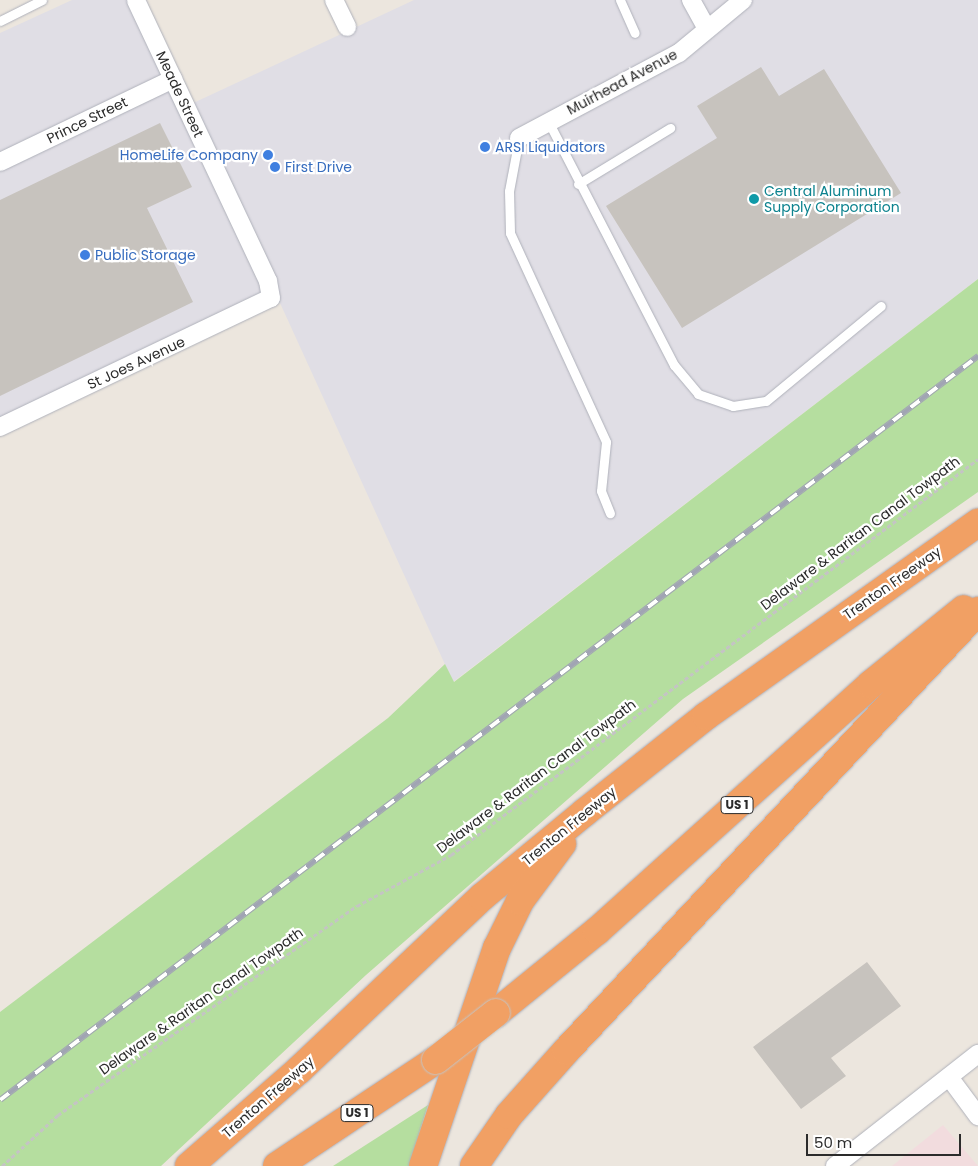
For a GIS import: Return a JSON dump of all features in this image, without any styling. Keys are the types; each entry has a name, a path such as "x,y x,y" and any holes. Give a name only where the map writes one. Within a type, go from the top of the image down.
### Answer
{"highway":[{"name":"Trenton Freeway","path":"189,1166 299,1070 482,897 585,812 706,716 978,523"},
{"name":"US 1","path":"277,1166 436,1060 496,1013 597,931 870,684 978,598"},
{"path":"474,1166 509,1115 566,1051 978,611"},
{"path":"424,1166 497,948 520,901 585,812"}],"street":[{"name":"Meade Street","path":"136,0 268,281 271,298"},
{"path":"334,0 347,28"},
{"path":"691,0 707,29"},
{"name":"Muirhead Avenue","path":"520,138 548,121 679,53 743,0"},
{"name":"Prince Street","path":"0,162 173,79"},
{"name":"St Joes Avenue","path":"0,427 271,298"},
{"path":"835,1166 978,1054"},
{"path":"949,1077 978,1116"}],"lane":[{"path":"0,21 42,0"},
{"path":"620,0 635,33"},
{"path":"548,121 578,184 674,365 698,394 733,406 766,401 881,306"},
{"path":"578,184 670,128"},
{"path":"520,138 509,190 510,233 606,442 601,491 610,513"}],"path":[{"name":"Delaware & Raritan Canal Towpath","path":"2,1166 58,1115 357,906 452,855 978,459"}],"shaded area":[{"path":"72,0 138,0 189,105 414,0 978,0 978,279 453,682 280,303 0,436 0,33"},
{"path":"943,1125 978,1166 892,1166"}],"green space":[{"path":"978,279 978,492 683,699 366,975 161,1166 0,1166 0,1012 388,718 445,664 454,682"},
{"path":"428,1105 409,1166 333,1166"}],"building":[{"name":"Central Aluminum Supply Corporation","path":"761,67 779,96 824,69 901,193 682,328 606,206 717,138 697,106"},
{"name":"Public Storage","path":"160,123 192,187 147,208 193,302 0,396 0,200"},
{"path":"867,962 901,1006 831,1058 846,1076 801,1109 753,1047"}],"railway":[{"path":"0,1100 978,356"}],"place":[{"name":"ARSI Liquidators","path":"485,147"},
{"name":"HomeLife Company","path":"268,155"},
{"name":"First Drive","path":"275,167"},
{"name":"Central Aluminum Supply Corporation","path":"754,199"},
{"name":"Public Storage","path":"85,255"}]}
